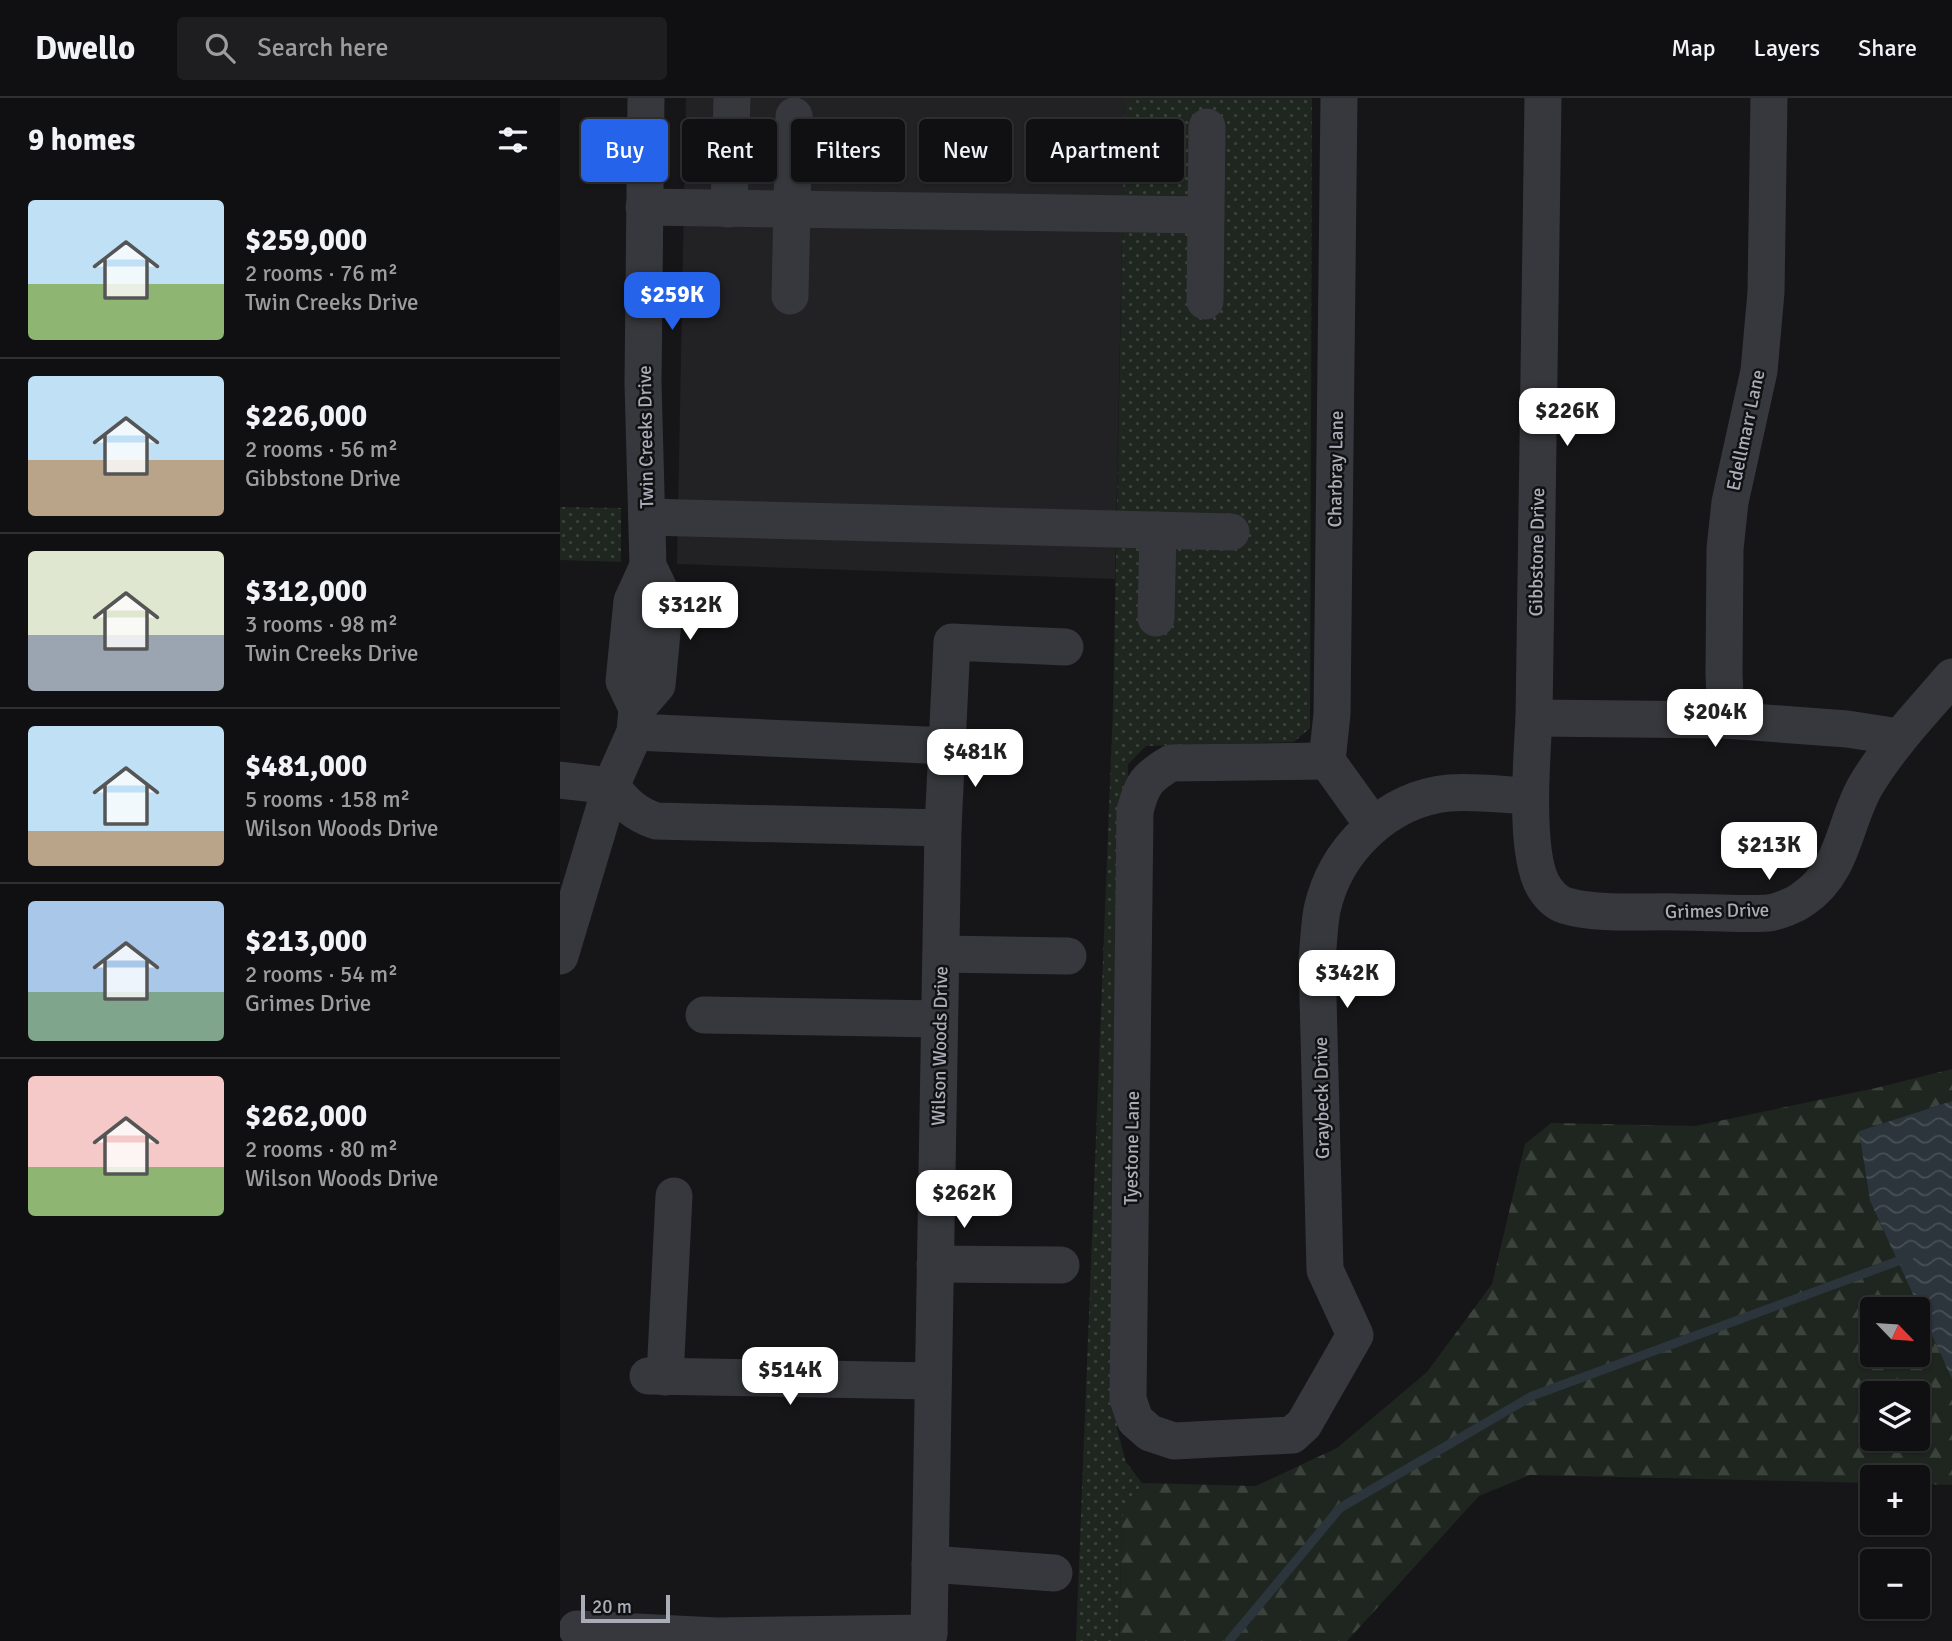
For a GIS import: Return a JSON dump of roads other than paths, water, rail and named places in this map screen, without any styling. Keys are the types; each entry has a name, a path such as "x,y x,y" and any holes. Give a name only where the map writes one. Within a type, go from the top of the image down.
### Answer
{"street":[{"name":"Twin Creeks Drive","path":"636,720 624,681 632,601 648,566 643,383 646,98"},
{"path":"729,209 732,98"},
{"name":"Charbray Lane","path":"1327,761 1332,714 1339,98"},
{"name":"Gibbstone Drive","path":"1530,796 1534,718 1543,98"},
{"name":"Edellmarr Lane","path":"1726,720 1725,549 1730,502 1759,372 1766,292 1769,98"},
{"path":"790,296 794,116"},
{"path":"1205,301 1207,127"},
{"path":"645,207 1206,215"},
{"path":"647,517 1231,532"},
{"path":"1156,618 1158,530"},
{"name":"Wilson Woods Drive","path":"928,1637 943,828 952,642 1065,647"},
{"name":"Grimes Drive","path":"1530,796 1538,877 1556,901 1566,906 1620,911 1771,913 1803,899 1824,878 1841,850 1864,788 1884,756 1952,677"},
{"path":"1534,718 1726,720 1847,729 1899,737"},
{"path":"560,956 611,786 636,720 948,746"},
{"path":"1327,761 1373,825"},
{"name":"Tyestone Lane","path":"1327,761 1171,763 1155,772 1141,789 1135,811 1128,1399 1135,1420 1150,1433 1174,1441 1292,1435 1304,1424 1355,1335"},
{"path":"560,780 611,786 628,806 642,816 656,821 943,828"},
{"name":"Graybeck Drive","path":"1355,1335 1325,1270 1317,958 1322,909 1338,867 1356,841 1373,825 1407,804 1448,793 1530,796"},
{"path":"941,954 1068,956"},
{"path":"704,1015 939,1019"},
{"path":"674,1196 657,1376 933,1381"},
{"path":"935,1264 1061,1265"},
{"path":"930,1564 1054,1573"},
{"path":"577,1629 716,1636 928,1637"}],"water":[{"path":"1952,1101 1952,1379 1930,1331 1930,1297 1914,1297 1870,1201 1859,1131"}],"waterway":[{"path":"1229,1641 1340,1508 1532,1396 1909,1257"}]}
